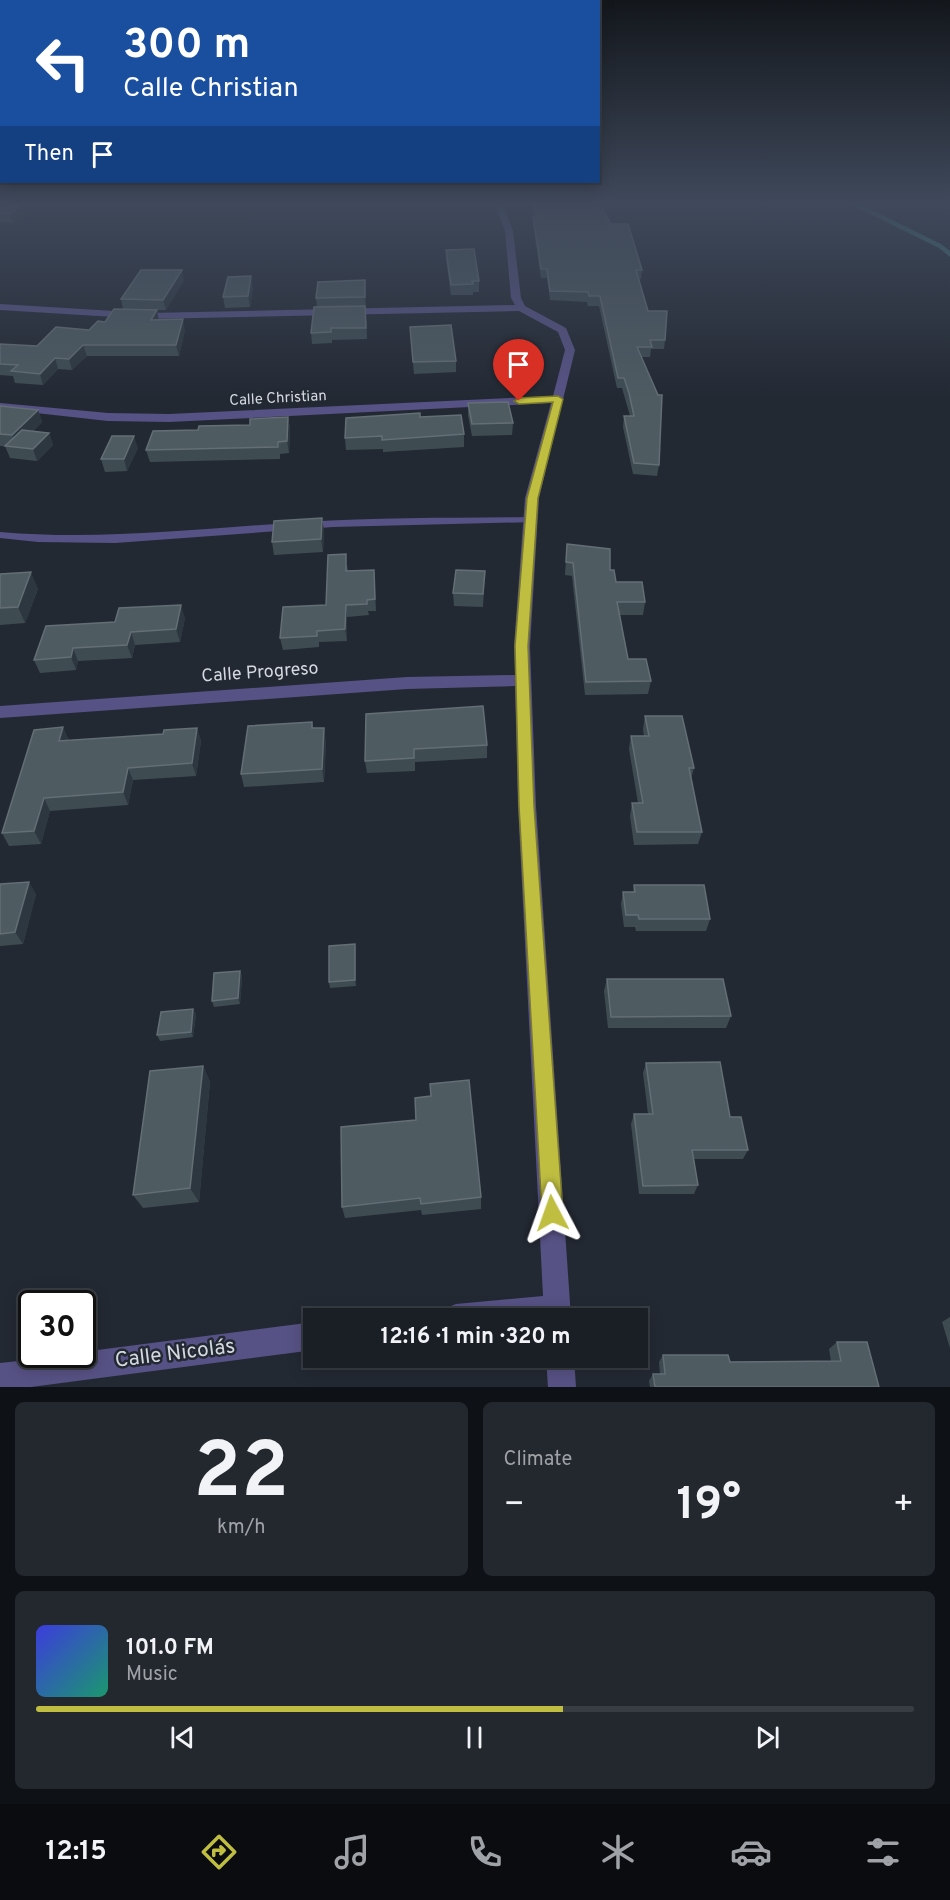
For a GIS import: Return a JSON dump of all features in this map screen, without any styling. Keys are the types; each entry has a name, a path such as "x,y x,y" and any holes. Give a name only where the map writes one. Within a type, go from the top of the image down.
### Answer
{"street":[{"path":"513,270 515,291 521,308"},
{"path":"0,307 147,316 521,308 562,330 570,350 532,498 522,646 527,806 558,1308"},
{"name":"Calle Christian","path":"0,406 108,417 169,418 558,399"},
{"name":"Calle Progreso","path":"0,712 407,683 522,680"},
{"name":"Calle Nicolás","path":"0,1377 303,1337"},
{"path":"561,1368 562,1387"}],"lane":[{"path":"0,535 95,540 197,535 306,525 529,520"}],"building":[{"path":"141,270 182,270 163,300 121,299"},
{"path":"449,270 477,270 479,281 472,281 473,284 451,285"},
{"path":"547,270 642,270 636,270 648,311 667,311 665,340 650,340 652,347 637,347 658,395 662,395 659,465 634,463 624,416 634,416 624,378 618,378 600,296 589,296 588,292 550,291"},
{"path":"251,276 248,296 223,297 228,277"},
{"path":"365,280 365,297 316,298 318,282"},
{"path":"365,306 366,328 331,328 331,332 311,333 314,307"},
{"path":"114,309 157,310 151,320 183,319 176,345 83,345 69,359 55,358 40,374 11,371 18,365 0,364 0,344 37,346 56,327 89,330 98,321 105,322"},
{"path":"451,325 456,361 413,362 410,327"},
{"path":"508,402 513,423 472,424 468,403"},
{"path":"0,406 38,410 12,435 0,434"},
{"path":"420,413 420,417 461,415 464,434 382,440 382,436 345,438 346,418"},
{"path":"288,417 287,441 278,442 278,447 146,450 153,431 198,430 199,426 250,425 250,419"},
{"path":"22,430 49,433 33,449 5,446"},
{"path":"112,436 134,436 124,459 101,459"},
{"path":"322,518 321,539 272,542 274,521"},
{"path":"567,544 610,549 610,570 614,570 616,582 642,582 645,602 617,602 628,659 646,659 651,681 586,682 573,563 566,562"},
{"path":"346,554 346,571 374,570 375,599 367,600 367,604 346,605 345,629 317,631 317,636 280,638 283,607 326,605 328,555"},
{"path":"456,570 485,571 483,594 453,593"},
{"path":"31,572 18,607 0,608 0,574"},
{"path":"181,605 176,629 131,632 127,645 73,648 71,657 34,660 46,626 115,622 119,608"},
{"path":"483,706 487,745 414,749 414,758 365,761 366,714"},
{"path":"645,716 682,716 694,768 689,768 702,832 637,832 632,803 643,803 631,736 649,736"},
{"path":"312,722 312,728 324,728 322,769 241,774 248,726"},
{"path":"63,727 59,741 163,734 164,730 197,728 192,763 128,768 123,792 44,798 34,831 2,833 34,730"},
{"path":"29,882 15,932 0,934 0,884"},
{"path":"634,885 704,885 710,919 639,919 638,915 626,915 623,892 635,892"},
{"path":"355,944 355,980 329,982 329,946"},
{"path":"240,971 238,998 212,1001 214,973"},
{"path":"607,979 723,979 731,1016 611,1017"},
{"path":"193,1009 191,1032 157,1035 161,1012"},
{"path":"720,1062 730,1117 741,1117 748,1150 692,1150 698,1185 643,1186 634,1114 653,1114 646,1063"},
{"path":"203,1066 190,1188 133,1195 150,1071"},
{"path":"469,1080 481,1197 421,1204 420,1198 342,1207 341,1127 416,1120 415,1098 431,1096 430,1084"},
{"path":"837,1342 867,1342 879,1387 655,1387 653,1374 665,1374 663,1355 728,1355 730,1362 841,1361"}],"route":[{"path":"519,401 558,399 532,498 522,646 527,806 552,1213"}]}
